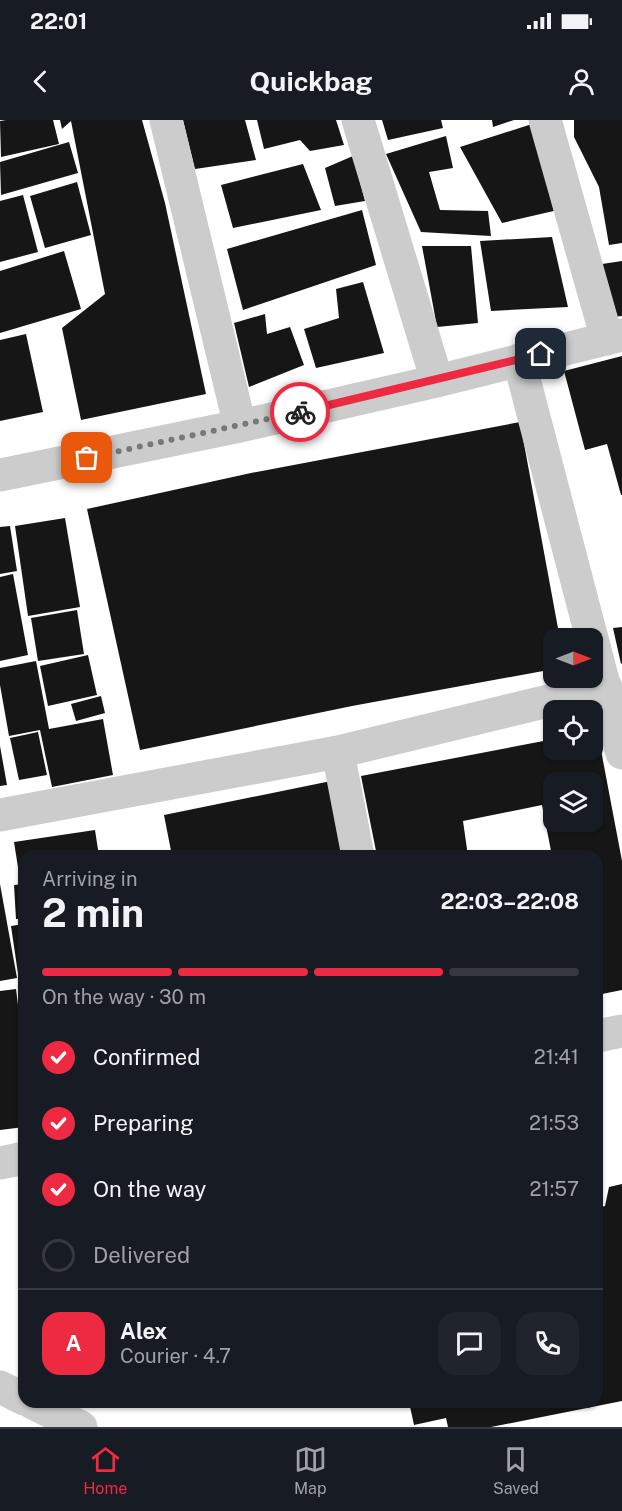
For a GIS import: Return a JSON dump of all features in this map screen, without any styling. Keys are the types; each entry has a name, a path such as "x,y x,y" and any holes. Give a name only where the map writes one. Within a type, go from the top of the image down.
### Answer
{"street":[{"path":"166,120 240,426"},
{"path":"358,120 437,381"},
{"path":"0,476 240,426 615,337 545,120"},
{"path":"519,360 622,753"},
{"path":"0,815 338,752 606,687"},
{"path":"338,752 357,850"},
{"path":"603,1035 622,1031"},
{"path":"0,1163 18,1159"},
{"path":"0,1387 18,1396"},
{"path":"43,1408 81,1427"}],"building":[{"path":"53,120 59,144 1,157 0,121"},
{"path":"60,120 142,120 165,203 206,394 81,420 62,328 105,294 71,121 62,129"},
{"path":"183,120 245,120 256,160 195,169"},
{"path":"257,120 336,120 344,145 310,151 300,140 264,149"},
{"path":"382,120 441,120 443,128 388,140"},
{"path":"492,120 514,120 493,127"},
{"path":"574,120 622,120 622,243 609,245 599,187 574,137"},
{"path":"535,123 558,210 502,223 460,147"},
{"path":"446,136 453,168 429,172 440,210 488,211 491,236 421,232 386,154"},
{"path":"69,142 78,173 1,195 0,162"},
{"path":"353,156 365,201 335,206 325,168"},
{"path":"303,164 321,210 233,228 221,185"},
{"path":"77,182 91,235 45,248 30,196"},
{"path":"23,195 38,252 0,262 0,201"},
{"path":"362,210 376,265 243,310 227,249"},
{"path":"552,237 568,307 491,311 480,241"},
{"path":"422,246 471,246 478,323 437,327"},
{"path":"64,251 81,309 0,333 0,271"},
{"path":"622,261 622,316 613,317 602,264"},
{"path":"363,282 384,353 316,368 304,329 339,318 336,289"},
{"path":"265,314 267,334 290,327 304,365 249,387 234,323"},
{"path":"26,334 43,412 0,421 0,340"},
{"path":"622,356 621,495 607,444 585,450 564,371"},
{"path":"520,422 558,628 543,628 543,671 352,706 140,750 87,509 251,473"},
{"path":"65,518 80,607 28,616 15,526"},
{"path":"10,526 17,571 0,574 0,527"},
{"path":"13,574 28,655 0,661 0,577"},
{"path":"77,610 84,654 38,661 31,618"},
{"path":"622,627 622,663 621,664 613,628"},
{"path":"88,655 97,695 48,706 40,666"},
{"path":"36,661 49,729 103,719 113,775 52,787 40,730 9,736 0,685 0,668"},
{"path":"101,696 105,713 76,721 71,704"},
{"path":"38,732 47,775 19,780 10,738"},
{"path":"543,741 543,760 603,760 622,861 622,990 603,994 603,850 551,850 547,832 603,832 603,772 543,772 543,810 542,805 463,821 467,850 376,850 361,776"},
{"path":"0,746 7,785 0,786"},
{"path":"336,780 347,850 171,850 164,815"},
{"path":"95,830 98,850 18,850 18,867 14,842"},
{"path":"0,884 17,978 0,981"},
{"path":"14,885 18,885 18,919 16,919"},
{"path":"18,925 18,973 11,926"},
{"path":"16,989 18,1128 0,1130 0,991"},
{"path":"622,1184 622,1401 603,1405 603,1206 609,1187"},
{"path":"410,1408 587,1408 491,1427 448,1427 446,1418 414,1425"}],"way so far":[{"path":"87,458 300,412"}],"route":[{"path":"300,412 437,381 541,354"}]}
